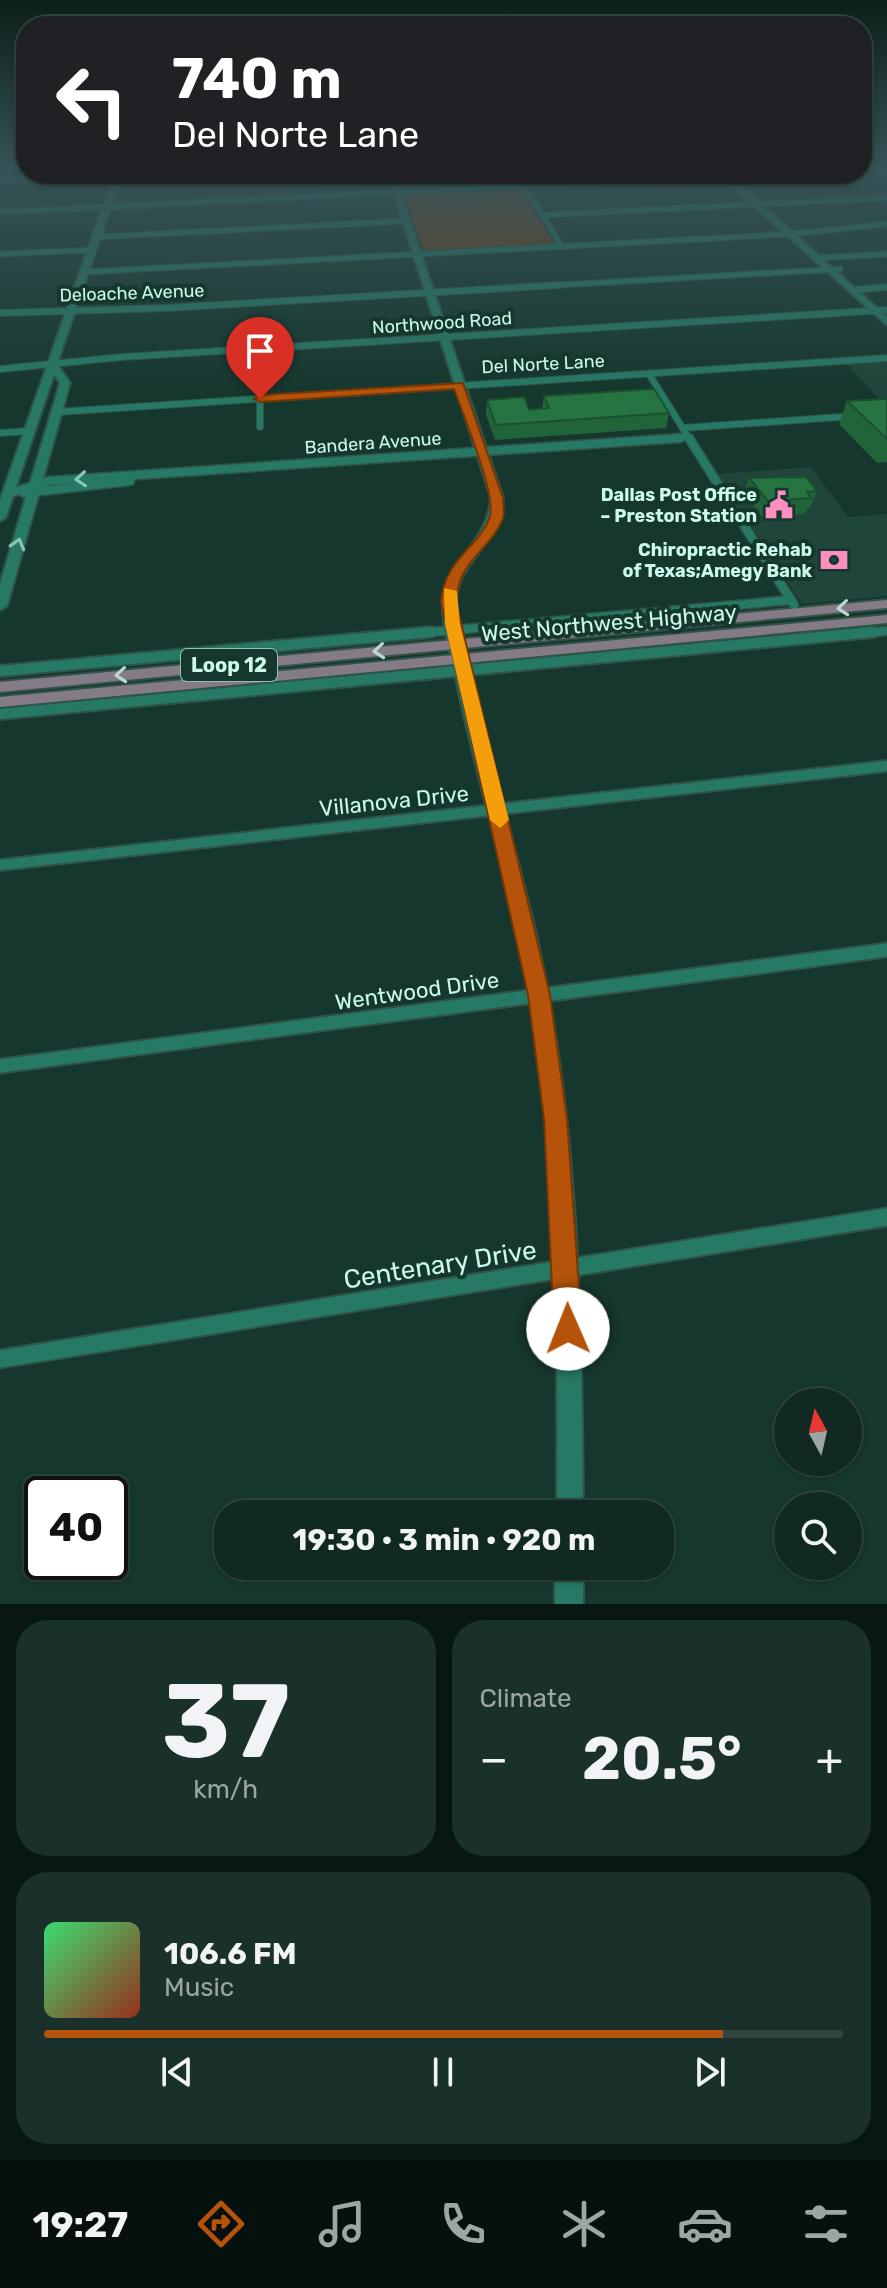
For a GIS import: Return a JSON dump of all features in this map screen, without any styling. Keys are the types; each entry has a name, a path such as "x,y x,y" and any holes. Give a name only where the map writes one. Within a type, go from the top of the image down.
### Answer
{"main road":[{"name":"West Northwest Highway","path":"0,702 458,650 795,606 887,604"},
{"path":"795,606 807,627"},
{"name":"West Northwest Highway","path":"0,687 887,619"}],"street":[{"path":"0,517 4,494 54,366 96,242"},
{"path":"413,242 498,507 490,530 457,570 449,588 458,650 539,995 556,1119 567,1269 570,1500"},
{"path":"559,242 562,247"},
{"path":"85,272 652,242"},
{"path":"799,242 887,322"},
{"path":"809,242 887,310"},
{"path":"0,254 93,250"},
{"path":"817,258 887,254"},
{"name":"Deloache Avenue","path":"0,313 72,309 120,311 840,269"},
{"path":"852,290 887,287"},
{"name":"Northwood Road","path":"0,369 122,357 887,310"},
{"name":"Del Norte Lane","path":"57,412 887,358"},
{"path":"0,606 65,383 54,366"},
{"path":"649,374 795,606"},
{"path":"45,384 65,383"},
{"path":"260,399 260,427"},
{"name":"Bandera Avenue","path":"4,494 35,488 100,487 156,475 480,451 871,415"},
{"path":"0,433 27,431"},
{"path":"0,671 887,631"},
{"path":"0,714 458,650"},
{"name":"Villanova Drive","path":"0,865 887,766"},
{"name":"Wentwood Drive","path":"0,1066 887,950"},
{"name":"Centenary Drive","path":"0,1359 887,1217"},
{"path":"569,1580 569,1604"}],"shaded area":[{"path":"420,242 553,242 555,245 424,252"},
{"path":"887,362 887,407 847,364"},
{"path":"811,467 848,517 887,514 887,596 802,604 718,474"}],"building":[{"path":"654,389 669,413 496,425 487,400 524,397 529,410 549,408 544,396"},
{"path":"887,399 887,439 847,401"},
{"path":"806,477 817,491 807,492 811,498 768,501 749,478"}],"slow traffic":[{"path":"449,591 452,624 500,820"}],"place":[{"name":"Dallas Post Office – Preston Station","path":"779,505"},
{"name":"Chiropractic Rehab of Texas;Amegy Bank","path":"834,560"}],"route":[{"path":"260,399 459,386 497,498 496,518 453,577 449,602 539,995 556,1119 567,1269 568,1329"}]}
